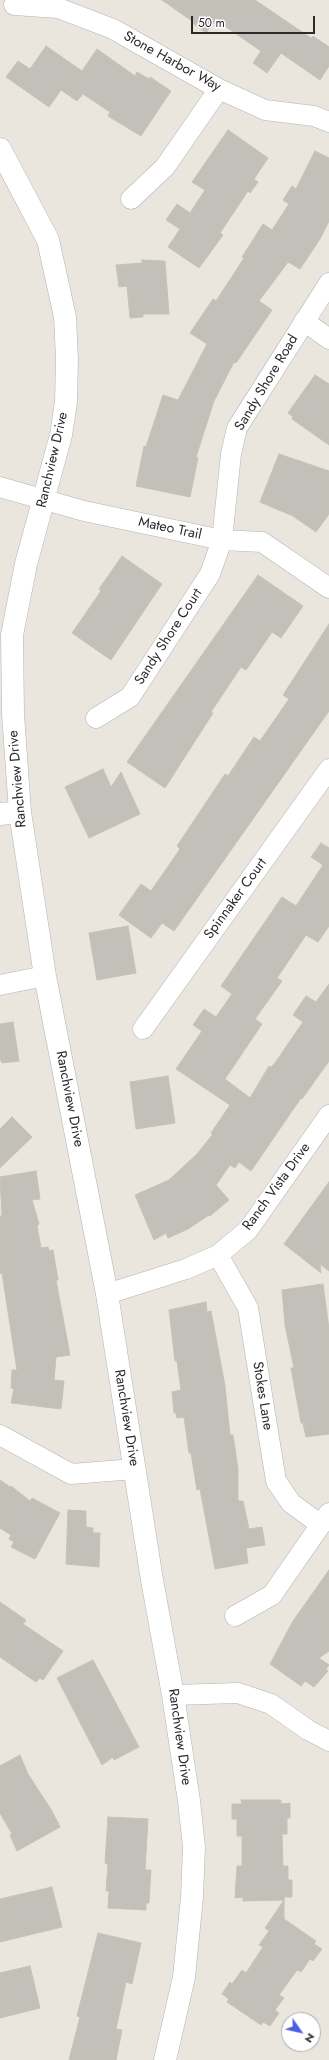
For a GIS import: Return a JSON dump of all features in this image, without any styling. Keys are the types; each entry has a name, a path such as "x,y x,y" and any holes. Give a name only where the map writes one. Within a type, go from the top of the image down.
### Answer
{"street":[{"name":"Stone Harbor Way","path":"14,5 58,8 113,29 219,89 265,110 314,116 329,122"},
{"path":"131,199 165,167 219,89"},
{"name":"Ranchview Drive","path":"0,149 48,240 65,317 67,359 66,402 61,435 26,564 12,635 13,714 10,813 45,976 107,1294 189,1801 193,1861 192,1897 184,1977 165,2060"},
{"name":"Sandy Shore Road","path":"222,540 231,454 237,428 329,283"},
{"path":"304,321 329,339"},
{"name":"Mateo Trail","path":"0,487 84,511 222,540 262,542 329,588"},
{"name":"Sandy Shore Court","path":"96,718 130,697 210,574 222,540"},
{"name":"Spinnaker Court","path":"143,1029 329,769"},
{"path":"0,985 45,976"},
{"name":"Ranch Vista Drive","path":"107,1294 186,1269 218,1255 248,1230 329,1115"},
{"name":"Stokes Lane","path":"218,1255 248,1308 276,1481 291,1503 325,1519"},
{"path":"0,1435 71,1474 135,1469"},
{"path":"235,1616 272,1595 325,1519"},
{"path":"173,1695 238,1693 271,1704 308,1730 329,1741"}],"building":[{"path":"162,0 255,0 311,38 313,36 329,47 329,66 320,80 281,53 267,73 253,63 261,51 216,20 206,33 191,22 192,21"},
{"path":"46,46 82,71 97,49 135,76 137,72 149,79 150,77 171,91 141,136 108,116 110,112 83,94 77,101 61,90 49,107 6,77 18,61 30,69"},
{"path":"228,130 268,158 254,179 258,182 250,193 248,191 220,233 223,235 199,268 168,247 180,229 166,220 177,204 190,213 205,190 192,182"},
{"path":"315,151 329,158 329,221 320,239 300,269 288,262 259,301 272,310 236,363 234,362 214,401 196,457 198,458 190,497 136,486 144,446 146,447 163,395 178,400 207,344 190,333 213,299 216,301 244,258 242,257 263,224 272,230 289,204 283,200 292,186 296,189"},
{"path":"142,260 165,261 169,314 143,314 143,317 130,318 127,286 119,287 116,265 142,263"},
{"path":"315,375 329,384 329,445 292,419 293,417 288,413"},
{"path":"279,454 329,471 329,514 316,532 293,516 260,502"},
{"path":"122,556 162,584 111,660 72,633 101,591 99,589"},
{"path":"258,575 303,606 281,638 272,632 246,670 241,667 211,712 213,713 165,788 127,762"},
{"path":"329,624 329,711 174,931 162,923 151,938 119,915 141,884 151,891 180,849 177,846 225,774 228,776 254,737 260,741 289,699 283,695"},
{"path":"103,769 111,787 121,772 140,814 89,838 65,787"},
{"path":"321,843 329,848 329,926 318,942 306,935 277,978 282,981 255,1019 262,1024 225,1079 250,1098 269,1066 271,1067 275,1063 303,1022 293,1015 306,996 316,1002 329,984 329,1061 302,1099 301,1098 251,1171 239,1162 235,1168 230,1165 216,1185 229,1200 210,1216 209,1215 188,1229 168,1238 166,1233 154,1240 135,1195 169,1180 197,1154 213,1134 211,1133 230,1105 176,1069 202,1031 193,1025 204,1009 216,1017 232,994 221,986 282,897 296,906 323,865 311,857"},
{"path":"128,926 136,973 97,980 89,933"},
{"path":"13,1022 19,1061 2,1063 0,1059 0,1024"},
{"path":"168,1076 175,1123 136,1129 130,1082"},
{"path":"12,1117 32,1137 0,1168 0,1129"},
{"path":"36,1171 40,1199 32,1200 39,1224 37,1226 41,1248 48,1247 49,1251 53,1250 58,1280 56,1280 70,1355 56,1357 54,1380 64,1381 61,1409 11,1403 14,1389 11,1388 12,1370 17,1370 2,1273 0,1274 0,1216 2,1216 0,1177"},
{"path":"329,1182 329,1271 320,1264 321,1273 284,1244"},
{"path":"323,1284 329,1329 329,1434 306,1437 303,1423 301,1423 291,1368 294,1368 285,1325 282,1290"},
{"path":"206,1302 207,1312 211,1311 225,1386 230,1435 233,1435 238,1469 238,1501 243,1501 249,1529 262,1527 265,1545 246,1548 248,1563 215,1569 200,1489 197,1490 191,1453 189,1453 184,1417 177,1418 176,1413 174,1413 172,1392 181,1390 177,1361 175,1361 169,1310"},
{"path":"0,1480 10,1487 11,1486 30,1501 32,1498 60,1513 35,1559 11,1547 14,1542 9,1539 11,1535 0,1528"},
{"path":"68,1510 86,1511 86,1527 93,1528 93,1533 100,1533 99,1567 66,1564"},
{"path":"329,1570 329,1651 319,1658 329,1665 326,1669 328,1671 314,1687 305,1681 301,1686 270,1664 293,1621"},
{"path":"0,1602 26,1620 23,1624 63,1651 43,1680 40,1678 36,1682 0,1657"},
{"path":"93,1660 139,1747 114,1760 113,1757 102,1765 57,1678"},
{"path":"20,1755 28,1774 52,1811 60,1827 17,1851 10,1835 12,1834 0,1813 0,1766"},
{"path":"241,1800 281,1800 281,1804 290,1803 290,1818 287,1818 287,1834 282,1834 283,1866 288,1866 288,1880 292,1880 292,1897 284,1897 284,1900 243,1901 243,1897 235,1898 237,1866 242,1866 242,1836 237,1836 237,1819 232,1819 232,1804 242,1804"},
{"path":"108,1817 148,1819 145,1870 151,1870 149,1903 146,1903 146,1910 108,1908 109,1891 106,1891 108,1864 105,1863"},
{"path":"52,1887 62,1927 0,1942 0,1899"},
{"path":"284,1900 284,1919 316,1941 314,1944 322,1949 313,1961 310,1959 301,1972 297,1970 279,1995 284,1998 275,2010 279,2013 270,2026 263,2022 261,2025 227,2002 229,1999 222,1994 230,1982 232,1984 242,1970 246,1973 263,1947 259,1945 269,1931 265,1928"},
{"path":"98,1933 141,1943 132,1984 126,1982 116,2029 122,2030 116,2060 69,2060 80,2017 77,2016"},
{"path":"30,1966 40,2008 0,2018 0,1973"}]}
